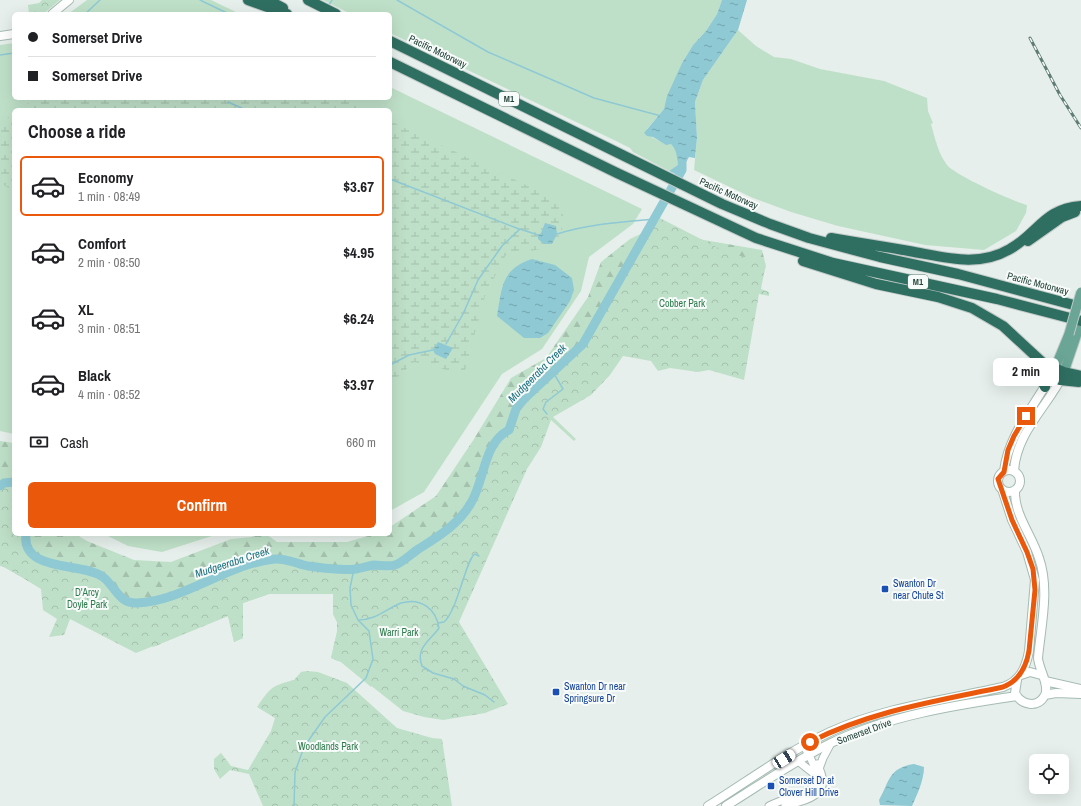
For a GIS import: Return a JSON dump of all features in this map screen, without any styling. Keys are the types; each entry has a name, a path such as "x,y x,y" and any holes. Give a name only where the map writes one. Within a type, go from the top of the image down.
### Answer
{"highway":[{"path":"248,0 281,12"},
{"path":"268,0 290,12"},
{"path":"310,1 332,12"},
{"name":"Pacific Motorway","path":"392,42 687,187 763,222 809,238 880,257 958,274 1081,307"},
{"name":"M1","path":"392,63 683,205 756,238 833,263 997,299 1081,322"},
{"path":"1020,243 1051,214 1065,209 1081,206"},
{"path":"809,238 821,235 870,245 967,260 992,257 1020,243 1032,240 1067,215 1081,212"},
{"path":"756,238 772,250 843,274 899,290 944,299 972,308 1004,326 1043,362 1060,374 1081,382"},
{"path":"1043,362 1042,381 1045,387"},
{"path":"1060,374 1081,376"}],"main road":[{"path":"54,12 69,0"},
{"path":"0,31 12,29"},
{"path":"0,36 12,34"},
{"path":"1014,472 1015,463 1023,439 1060,374 1073,335 1081,292"},
{"path":"1073,335 1081,322"},
{"path":"1060,374 1045,387 1014,436 1008,450 1004,472 998,479 1012,520 1027,552 1035,580 1029,651 1027,661 1014,688 1017,696 1020,700 1029,704 1039,702 1045,695 1056,693 1081,694"},
{"path":"1004,472 1009,470 1014,472 1019,477 1019,482 1015,490 1016,504 1039,558 1042,569 1044,599 1038,658 1045,695"},
{"path":"1002,489 1009,491 1015,490"},
{"name":"Somerset Drive","path":"708,806 804,746 841,727 886,712 1003,687 1030,672 1043,678 1081,689"},
{"name":"Somerset Drive","path":"726,806 808,755 832,743 872,727 902,718 1017,696"}],"street":[{"path":"819,769 823,758 832,743"},
{"path":"769,806 810,792 814,787 817,777 804,746"},
{"path":"785,806 811,798 818,793 823,778 814,759 808,755"},
{"path":"798,761 817,777"}],"green space":[{"path":"42,0 60,0 45,12 29,12 28,5 39,3"},
{"path":"87,0 211,0 236,12 71,12"},
{"path":"323,0 722,0 717,14 706,31 693,45 682,63 664,109 647,129 648,135 665,144 671,144 677,152 677,167 669,171 616,141 392,34 392,12 347,12"},
{"path":"738,30 756,46 774,57 791,59 820,69 884,81 927,98 928,111 933,123 931,124 935,140 941,156 947,165 961,175 984,187 1027,205 1026,213 1016,231 984,250 925,245 838,226 791,212 753,198 694,170 697,138 695,102 703,80"},
{"path":"12,43 12,100 392,100 392,88 642,209 633,224 589,257 581,291 542,349 502,374 424,492 392,510 392,108 12,108 12,434 0,431 0,45"},
{"path":"33,100 345,100 362,108 21,108"},
{"path":"12,114 12,190 0,183 0,123"},
{"path":"392,122 564,203 561,245 505,256 485,296 464,374 414,362 392,382"},
{"path":"656,216 726,252 762,262 765,268 761,289 769,292 769,296 759,294 744,380 709,370 698,372 670,368 658,371 651,361 623,356 610,375 591,395 553,417 576,439 574,441 551,420 541,447 527,469 459,622 508,704 485,713 443,720 424,717 403,711 341,662 331,658 337,632 337,622 333,614 333,594 269,594 243,603 243,638 234,642 228,616 136,653 70,619 64,635 49,637 57,619 43,610 41,589 5,567 0,566 0,486 12,482 12,536 26,536 27,546 33,555 43,561 94,572 103,577 121,598 131,603 155,601 172,596 241,567 275,559 287,560 308,566 336,569 356,569 374,565 392,566 398,564 448,529 461,517 476,494 489,453 500,436 509,430 516,409 524,399 583,344"},
{"path":"662,224 675,235 762,250 766,266 760,287 629,297 383,659 371,687 341,662 331,658 337,632 337,622 333,614 333,594 269,594 243,603 243,638 234,642 228,616 153,647 0,565 0,441 12,443 12,536 78,536 134,560 171,562 231,539 253,536 269,536 277,542 347,542 368,536 392,536 392,526 436,496 474,439 511,378 546,358 588,297 601,262 630,239"},
{"path":"108,536 212,536 162,552 128,546"},
{"name":"Woodlands Park","path":"301,672 318,672 347,683 397,728 432,738 442,739 452,806 263,806 249,774 230,770 220,779 214,769 214,759 221,753 231,766 248,770 271,731 275,718 257,707 265,695 272,688 294,680"}],"water":[{"path":"722,0 747,0 738,30 703,80 695,102 697,138 695,158 689,157 682,177 669,171 678,165 676,152 671,144 666,145 644,133 664,109 667,96 682,63 693,45 706,31 717,14"},
{"path":"545,223 556,226 557,234 552,244 544,244 538,239 538,235 541,233"},
{"path":"532,259 555,265 572,278 574,290 570,301 548,333 540,338 524,338 497,316 502,288 509,274 514,268"},
{"path":"438,342 453,348 446,359 435,354 433,350"},
{"path":"914,764 924,767 924,772 922,782 912,806 880,805 879,800 894,772 905,766"}],"waterway":[{"path":"87,12 100,0"},
{"path":"200,0 225,12"},
{"path":"329,5 332,0"},
{"path":"397,0 488,52 594,98 661,116"},
{"path":"0,55 12,53"},
{"path":"228,102 242,108"},
{"name":"Mudgeeraba Creek","path":"26,536 27,546 33,555 43,561 94,572 103,577 121,598 131,603 155,601 172,596 241,567 275,559 287,560 308,566 350,570 374,565 392,566 398,564 448,529 461,517 471,503 476,494 489,453 494,444 500,436 509,430 516,409 524,399 583,344 682,170 682,164"},
{"path":"392,180 519,229"},
{"path":"557,234 617,222 654,219"},
{"path":"446,344 463,314 478,280 502,246 520,229 538,235"},
{"path":"392,364 409,355 433,350"},
{"path":"547,414 543,409 546,402 563,389 553,372"},
{"name":"Mudgeeraba Creek","path":"0,486 4,483 12,482"},
{"path":"438,623 444,622 449,616 458,596 468,565 475,554 479,556"},
{"path":"294,806 295,772 304,747 325,717 366,678 373,659 369,631 358,620 351,605 350,588 354,569"},
{"path":"358,620 364,620 376,616 401,603 415,602 426,606 435,615 439,628 422,649 420,654 422,666 433,673 454,679 463,686 485,695 494,702"}],"railway":[{"path":"1030,38 1060,95 1081,128"}],"place":[{"name":"Swanton Dr near Chute St","path":"885,589"},
{"name":"Swanton Dr near Springsure Dr","path":"556,692"},
{"name":"Somerset Dr at Clover Hill Drive","path":"771,786"}],"route":[{"path":"810,742 841,727 903,707 1003,687 1017,680 1021,675 1027,661 1029,651 1035,580 1027,552 1007,508 998,479 1001,473 1004,472 1008,450 1014,436 1026,416"}],"park label":[{"name":"Cobber Park","path":"682,303"},
{"name":"D'Arcy Doyle Park","path":"87,598"},
{"name":"Warri Park","path":"399,632"}]}
